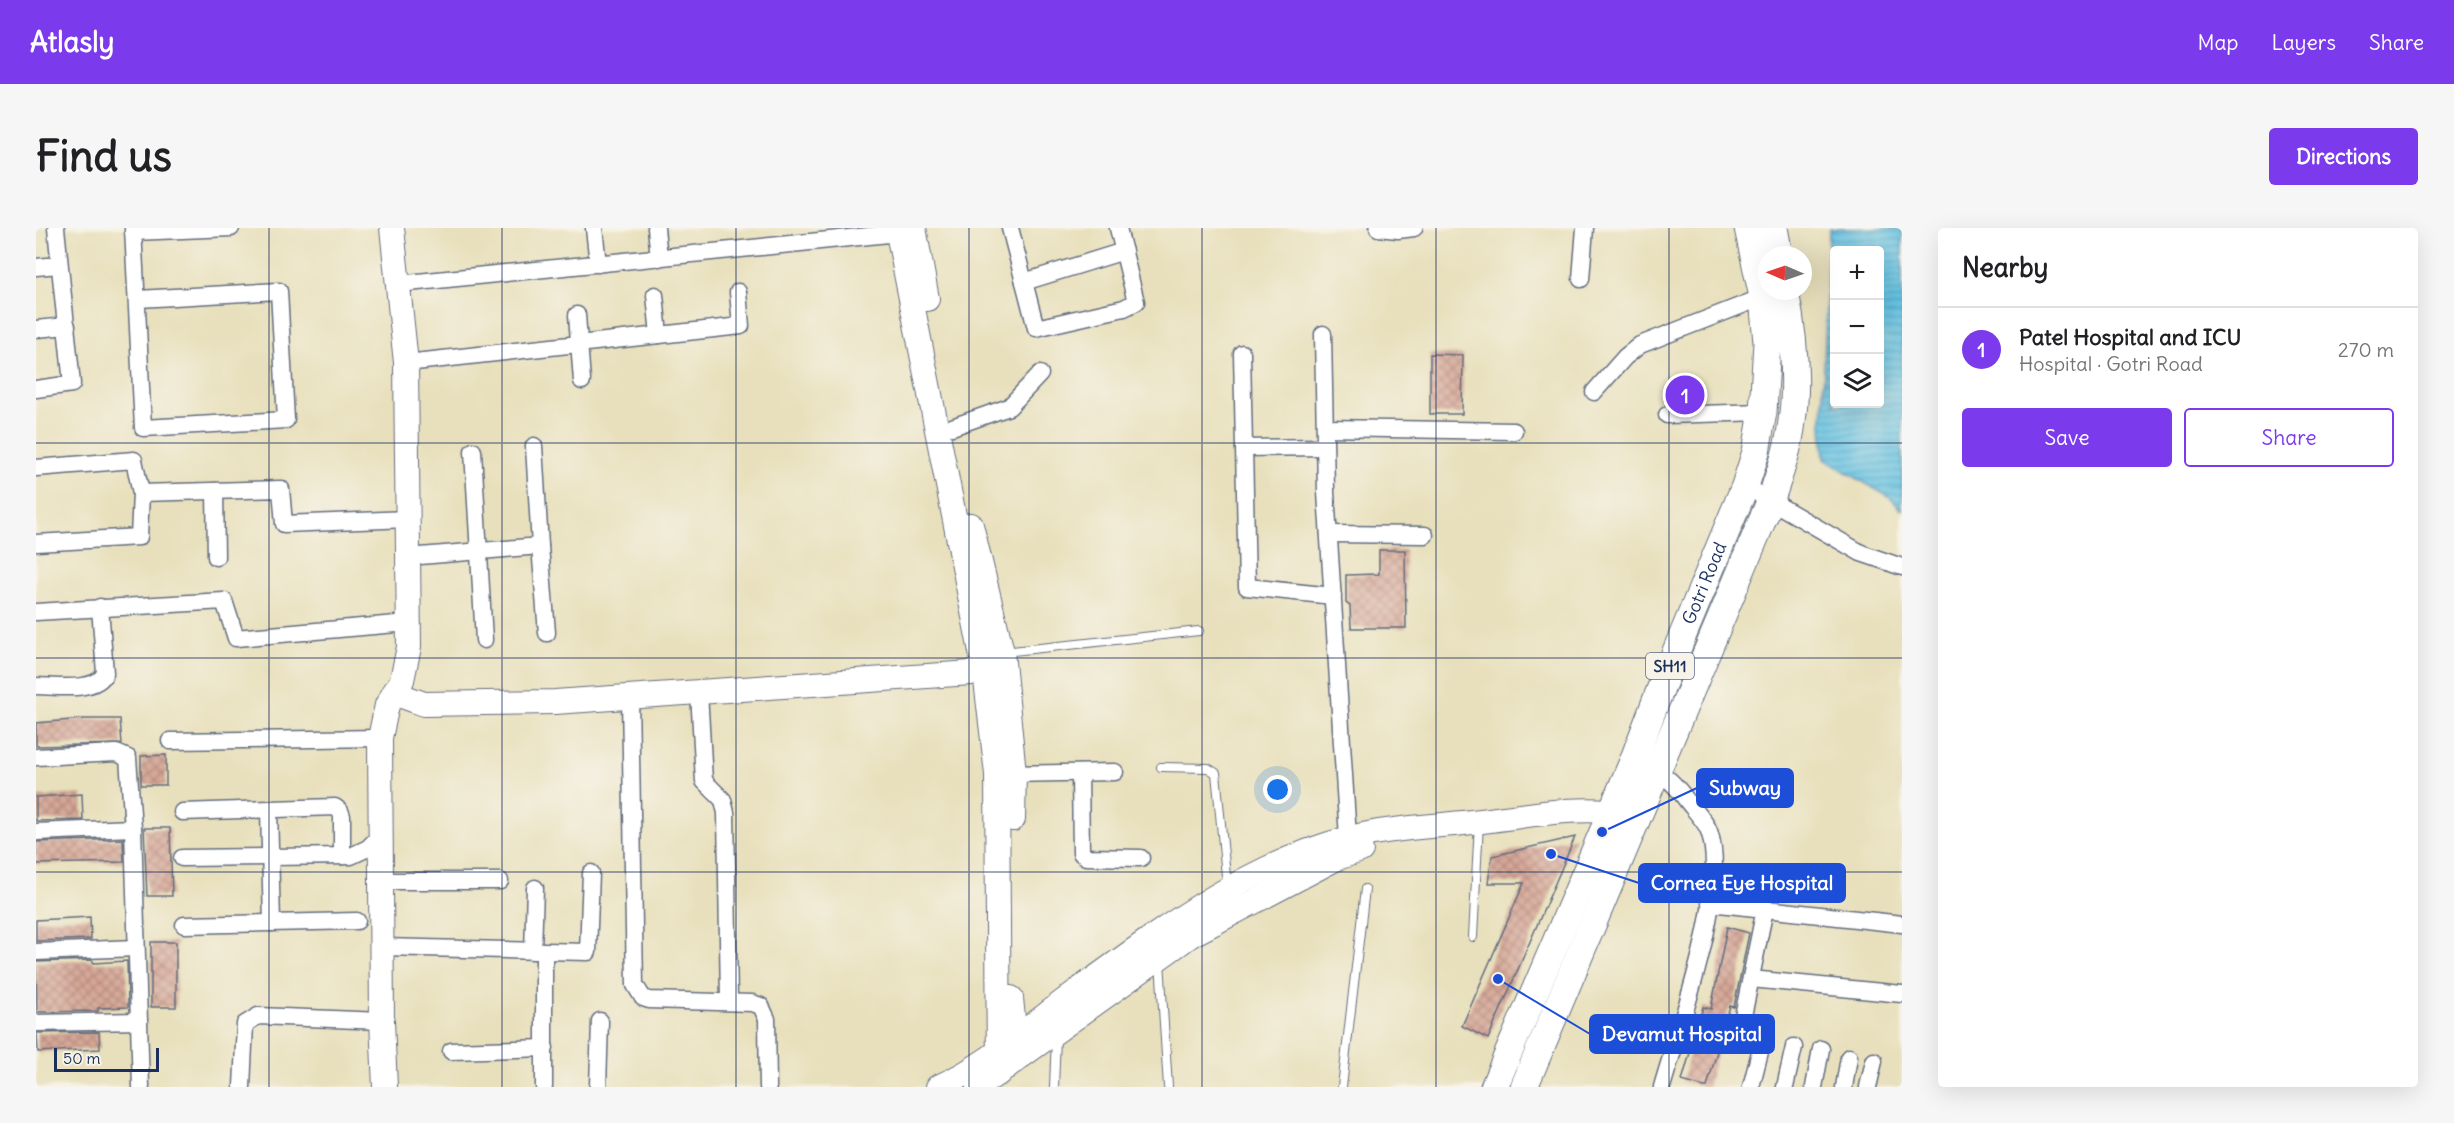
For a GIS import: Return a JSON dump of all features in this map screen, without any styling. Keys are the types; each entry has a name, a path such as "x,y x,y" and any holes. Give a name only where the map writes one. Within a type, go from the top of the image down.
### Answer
{"main road":[{"name":"Gotri Road","path":"1748,228 1758,253"},
{"path":"1774,228 1777,246"},
{"name":"Gotri Road","path":"1494,1087 1632,764 1662,685 1745,486 1756,452 1763,412 1767,342 1773,300"},
{"name":"Gotri Road","path":"1524,1087 1659,771 1784,463 1792,421 1793,355 1776,300"},
{"path":"1523,1019 1549,1028"}],"street":[{"path":"36,389 72,384 56,228"},
{"path":"138,299 279,291 286,420 143,428 133,230 231,228"},
{"path":"385,1087 382,1021 380,738 387,705 402,680 409,647 406,363 392,228"},
{"path":"594,228 598,264"},
{"path":"656,228 659,258"},
{"path":"1010,228 1036,328 1124,308 1136,302 1118,228"},
{"path":"1378,228 1398,230 1414,228"},
{"path":"1581,279 1585,228"},
{"path":"398,284 909,230"},
{"path":"909,230 967,506 1005,774 1007,1056"},
{"path":"909,230 990,661"},
{"path":"1024,282 1124,251"},
{"path":"36,267 59,265"},
{"path":"406,363 741,326 738,292"},
{"path":"655,295 659,335"},
{"path":"1594,392 1625,357 1640,345 1758,300"},
{"path":"577,315 582,381"},
{"path":"36,329 67,326"},
{"path":"1323,334 1329,534 1348,838"},
{"path":"1242,353 1247,587 1334,596"},
{"path":"952,427 1009,408 1040,374"},
{"path":"1666,416 1763,412"},
{"path":"1326,428 1514,431"},
{"path":"534,446 547,633"},
{"path":"1244,448 1325,447"},
{"path":"473,451 477,551 484,640"},
{"path":"36,468 134,460 141,494 139,537 36,543"},
{"path":"1745,486 1862,553 1902,567"},
{"path":"141,494 281,489 284,524 408,519"},
{"path":"215,491 216,557"},
{"path":"1329,534 1425,535"},
{"path":"408,557 540,546"},
{"path":"36,612 224,601 236,638 408,623"},
{"path":"36,686 90,685 102,679 105,673 100,607"},
{"path":"394,693 424,704 555,702 699,692 990,661"},
{"path":"699,692 704,781 710,791 723,800 726,813 729,1001"},
{"path":"630,697 635,985 643,998 650,1000 752,1003 765,1011 768,1087"},
{"path":"170,741 380,738"},
{"path":"36,757 123,754 130,765 141,1087"},
{"path":"1632,764 1659,771 1678,789 1709,830 1714,868 1707,929 1662,1087"},
{"path":"1005,774 1115,772"},
{"path":"1080,773 1081,853 1086,857 1141,858"},
{"path":"182,812 334,807 342,816 342,856"},
{"path":"270,810 272,923"},
{"path":"978,1087 1007,1056 1053,1022 1172,922 1228,890 1312,849 1348,838 1479,827 1570,823 1609,818 1637,823"},
{"path":"1053,1022 1159,958 1200,929 1350,853 1479,827"},
{"path":"36,832 133,828"},
{"path":"182,858 360,854 380,836"},
{"path":"381,947 588,952 591,873"},
{"path":"381,881 500,881"},
{"path":"535,888 545,1048 544,1087"},
{"path":"1710,903 1902,924"},
{"path":"1743,1016 1765,909"},
{"path":"184,925 357,921"},
{"path":"36,952 136,948"},
{"path":"1751,979 1902,994"},
{"path":"242,1087 244,1031 245,1024 251,1018 258,1016 382,1021"},
{"path":"36,1023 139,1021"},
{"path":"598,1087 600,1022"},
{"path":"1751,1087 1762,1044"},
{"path":"1785,1087 1794,1047"},
{"path":"452,1051 545,1048"},
{"path":"1814,1087 1821,1049"},
{"path":"938,1087 1007,1056"},
{"path":"1844,1087 1849,1057"},
{"path":"1868,1087 1874,1061"}],"lane":[{"path":"990,661 1199,631"},
{"path":"1161,767 1208,768 1216,773 1228,890"},
{"path":"1473,937 1479,827"},
{"path":"1342,1087 1365,889"},
{"path":"1159,958 1168,1087"},
{"path":"1053,1022 1054,1087"}],"water":[{"path":"1902,228 1902,510 1889,497 1824,459 1822,425 1829,229"}],"building":[{"path":"1430,354 1463,355 1462,414 1430,414"},
{"path":"1680,384 1693,384 1693,404 1680,404"},
{"path":"1379,550 1405,550 1406,628 1351,628 1350,606 1346,603 1346,575 1379,574"},
{"path":"120,719 122,744 36,746 36,723"},
{"path":"166,755 166,785 141,785 141,756"},
{"path":"82,794 83,820 36,821 36,797"},
{"path":"144,828 170,828 172,896 147,896"},
{"path":"1575,837 1488,1039 1462,1026 1524,883 1488,883 1492,856"},
{"path":"123,839 124,862 36,864 36,842"},
{"path":"90,917 91,939 36,941 36,920"},
{"path":"1727,927 1749,933 1734,1007 1730,1006 1707,1087 1704,1087 1682,1081 1703,1007 1711,1009"},
{"path":"151,942 176,942 176,1007 151,1007"},
{"path":"92,960 94,963 127,961 128,1007 98,1008 98,1011 37,1012 36,962"},
{"path":"99,1032 100,1049 38,1052 37,1033"}],"place":[{"name":"Patel Hospital and ICU","path":"1685,395"},
{"name":"Subway","path":"1602,832"},
{"name":"Cornea Eye Hospital","path":"1551,854"},
{"name":"Devamut Hospital","path":"1498,979"}]}
